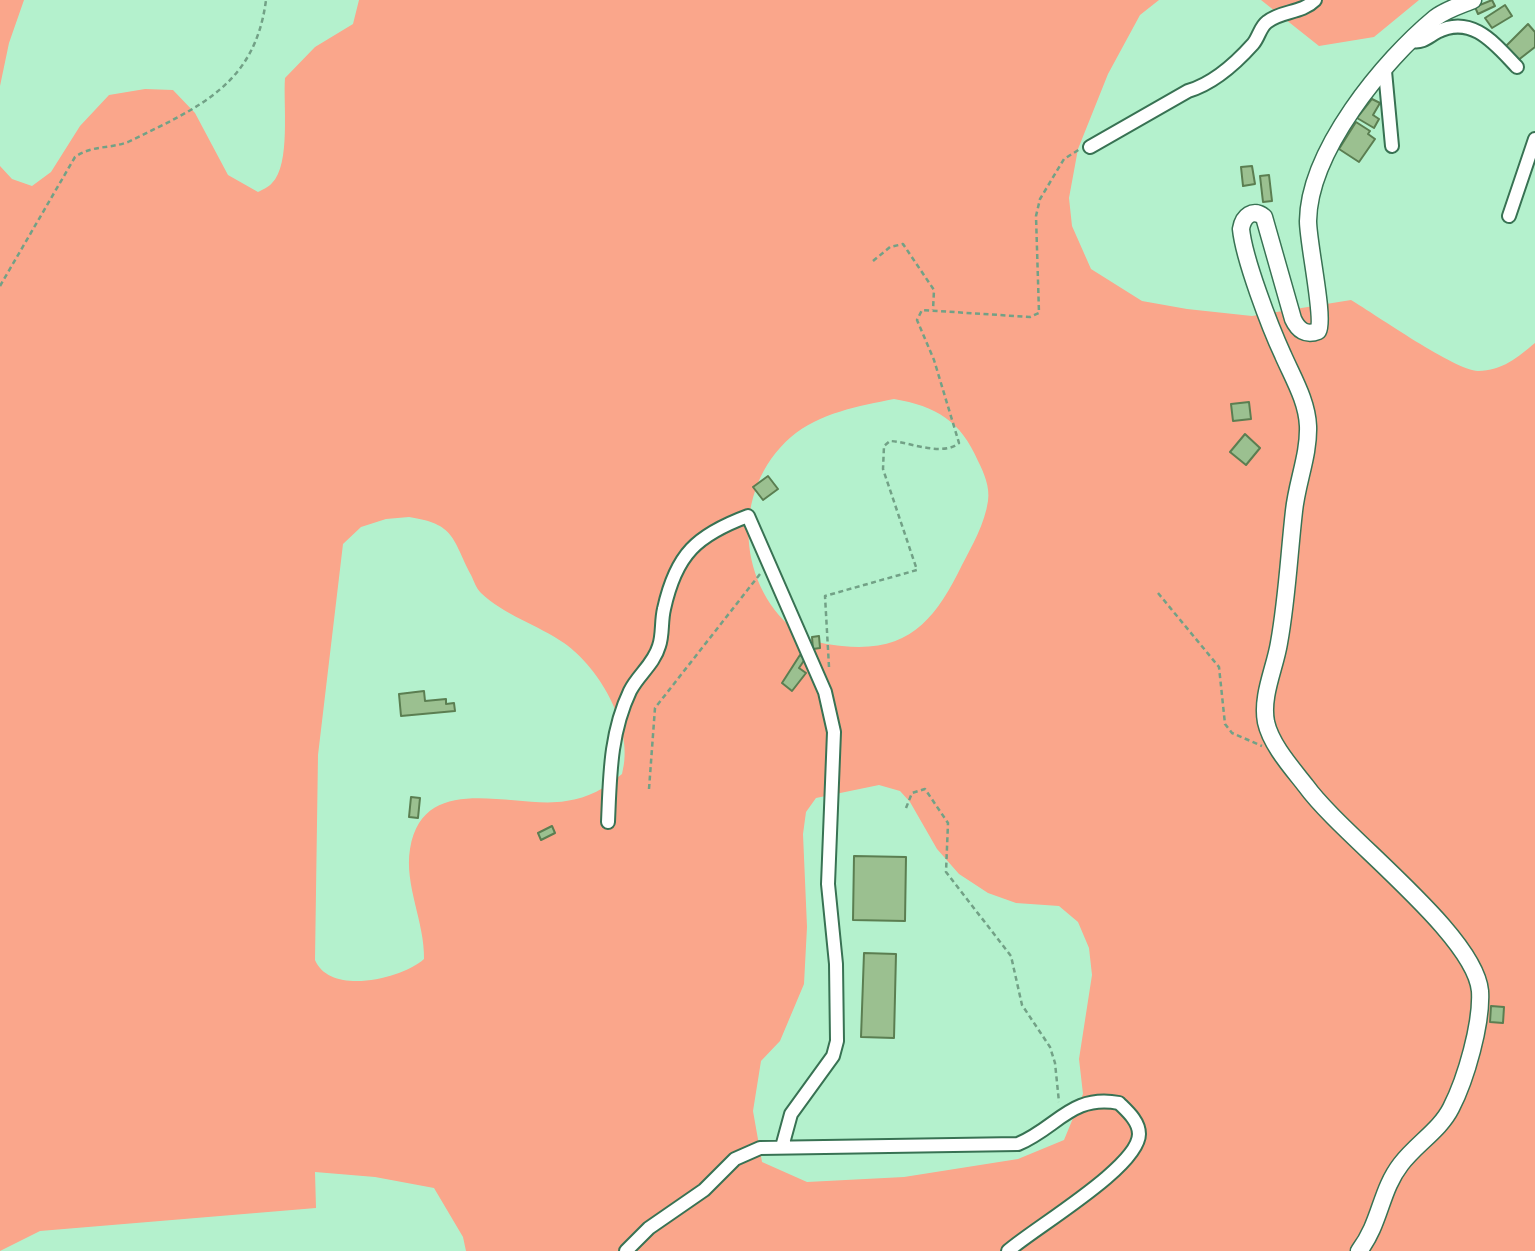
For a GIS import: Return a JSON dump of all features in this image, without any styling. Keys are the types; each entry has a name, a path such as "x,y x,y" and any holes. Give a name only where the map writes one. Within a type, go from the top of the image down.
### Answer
{"street":[{"path":"1090,147 1188,91 1202,87 1254,43 1263,24 1270,19 1303,10 1315,0"},
{"path":"1359,1251 1373,1233 1389,1182 1401,1164 1451,1108 1474,1041 1480,989 1475,972 1450,937 1411,891 1343,829 1313,796 1279,748 1266,723 1266,697 1280,642 1294,509 1308,438 1306,407 1276,339 1241,229 1244,218 1251,214 1258,213 1264,217 1293,319 1301,331 1318,331 1320,313 1308,220 1311,196 1335,133 1360,98 1436,17 1473,0"},
{"path":"1412,41 1419,43 1451,27 1467,27 1484,33 1517,67"},
{"path":"1385,71 1392,146"},
{"path":"1509,216 1535,139"},
{"path":"608,822 611,752 617,719 632,687 659,647 664,609 684,558 702,536 748,516 825,692 834,732 828,884 836,964 837,1041 833,1056 791,1114 782,1147"},
{"path":"626,1251 649,1228 704,1190 735,1159 760,1148 1018,1144 1032,1138 1060,1116 1087,1102 1119,1103 1136,1121 1139,1134 1135,1152 1100,1184 1008,1251"}],"path":[{"path":"0,286 75,157 94,147 116,146 128,142 214,97 249,58 263,19 265,0"},
{"path":"829,668 825,596 917,570 883,469 884,446 890,441 901,441 943,449 959,443 934,360 917,320 922,310 1030,317 1039,313 1036,216 1040,199 1064,159 1073,151 1090,147"},
{"path":"873,261 890,247 901,244 908,248 934,290 933,310"},
{"path":"649,789 655,708 768,563"},
{"path":"1158,593 1219,667 1225,724 1232,733 1256,746 1279,748"},
{"path":"906,808 912,793 925,789 948,823 946,872 1011,956 1022,1005 1052,1055 1060,1116"}],"shaded area":[{"path":"0,0 24,0 9,43 0,86"},
{"path":"359,0 1159,0 1140,15 1108,74 1078,149 1069,198 1072,226 1091,269 1142,301 1187,309 1252,316 1351,300 1452,362 1478,371 1502,366 1535,343 1535,1251 466,1251 463,1237 434,1188 375,1177 315,1172 316,1208 40,1231 0,1251 0,166 12,179 32,186 51,172 80,126 109,95 145,89 173,90 195,113 228,175 258,192 272,183 282,163 285,78 315,47 353,24","holes":["894,399 935,411 964,435 987,485 988,501 984,518 952,585 930,617 917,629 885,644 865,647 832,645 810,640 779,615 763,592 753,566 749,539 750,511 758,484 771,459 802,429 827,416","409,517 444,529 455,542 481,593 500,608 554,637 578,654 591,668 612,702 624,739 625,757 622,774 603,788 582,797 545,802 474,798 452,801 433,809 418,824 410,849 409,863 424,959 400,973 384,978 350,981 335,978 323,971 315,960 318,755 343,544 361,527 386,519","879,785 900,791 910,802 937,849 959,874 988,893 1016,903 1059,906 1078,922 1089,948 1092,975 1079,1059 1083,1094 1064,1140 1018,1159 904,1177 807,1182 762,1162 753,1111 761,1061 780,1041 804,984 807,927 803,834 806,812 816,798"]},
{"path":"1261,0 1419,0 1374,37 1319,46"}],"building":[{"path":"1492,0 1495,6 1478,14 1475,7"},
{"path":"1505,5 1512,16 1492,28 1485,18"},
{"path":"1528,24 1535,32 1535,47 1517,61 1505,47"},
{"path":"1372,99 1380,103 1373,115 1379,119 1374,128 1357,118"},
{"path":"1356,122 1370,131 1368,134 1375,139 1359,162 1339,149"},
{"path":"1252,166 1255,184 1243,186 1241,167"},
{"path":"1269,175 1272,201 1263,202 1260,176"},
{"path":"1249,402 1251,419 1233,421 1231,404"},
{"path":"1245,434 1260,448 1246,465 1230,452"},
{"path":"768,476 778,489 763,500 753,487"},
{"path":"819,636 820,648 813,649 812,637"},
{"path":"800,655 805,659 799,668 806,673 792,691 782,683"},
{"path":"424,691 425,701 446,699 446,704 454,703 455,711 401,716 399,694"},
{"path":"411,797 420,798 418,818 409,817"},
{"path":"552,826 555,833 541,840 538,833"},
{"path":"854,856 906,857 905,921 853,920"},
{"path":"864,953 896,954 894,1038 861,1037"},
{"path":"1491,1006 1504,1007 1503,1023 1490,1022"}]}
